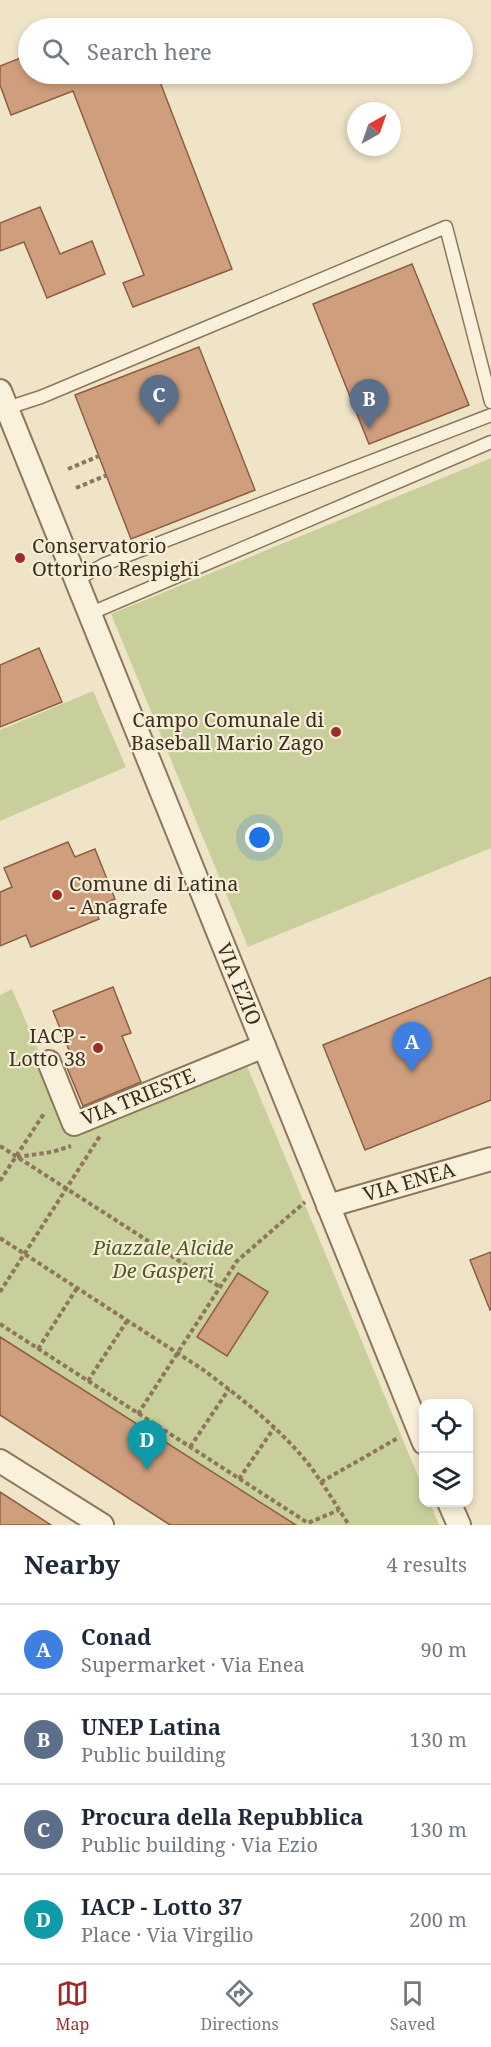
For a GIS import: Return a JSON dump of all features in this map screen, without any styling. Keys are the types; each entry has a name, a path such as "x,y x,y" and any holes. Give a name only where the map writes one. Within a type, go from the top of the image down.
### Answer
{"street":[{"name":"VIA EZIO","path":"3,400 264,1046 318,1203 414,1439"},
{"name":"VIA TRIESTE","path":"49,1062 74,1124 264,1046"},
{"name":"VIA ENEA","path":"318,1203 491,1159"},
{"path":"0,1461 98,1524"},
{"path":"451,1507 459,1525"}],"lane":[{"path":"3,400 41,397 446,228 491,402"},
{"path":"76,580 105,564 491,415"},
{"path":"90,614 491,442"}],"path":[{"path":"68,469 99,456"},
{"path":"76,488 107,475"},
{"path":"0,1181 60,1089"},
{"path":"0,1292 100,1136 91,1139"},
{"path":"16,1157 52,1152 81,1142"},
{"path":"0,1146 220,1287"},
{"path":"138,1414 237,1261 318,1203"},
{"path":"0,1238 229,1389 274,1428 309,1466 349,1525"},
{"path":"38,1349 77,1288"},
{"path":"88,1381 127,1321"},
{"path":"0,1324 308,1523 339,1510"},
{"path":"190,1447 229,1389"},
{"path":"239,1479 274,1428"},
{"path":"321,1482 414,1439"}],"green space":[{"name":"Campo Comunale di Baseball Mario Zago","path":"491,458 491,848 248,947 111,614"},
{"path":"93,691 126,767 0,821 0,730"},
{"name":"Piazzale Alcide De Gasperi","path":"12,989 73,1131 245,1061 419,1478 419,1507 432,1507 439,1525 296,1525 0,1337 0,995"}],"building":[{"path":"18,59 18,84 161,84 232,269 133,307 123,283 144,275 73,91 11,115 0,85 0,66"},
{"path":"40,207 60,254 92,241 105,274 47,298 24,242 0,251 0,223"},
{"path":"412,264 469,405 369,444 313,304"},
{"path":"199,347 255,490 131,539 75,395"},
{"path":"39,648 62,702 0,727 0,665"},
{"name":"Comune di Latina - Anagrafe","path":"68,842 75,857 95,849 115,899 95,908 99,919 31,947 26,935 0,946 0,892 12,887 4,868"},
{"path":"491,977 491,1100 365,1150 323,1045"},
{"name":"IACP - Lotto 38","path":"113,987 131,1033 122,1036 141,1082 83,1106 65,1063 73,1060 53,1011"},
{"path":"491,1252 491,1309 490,1310 470,1260"},
{"path":"238,1273 268,1292 227,1356 197,1337"},
{"path":"0,1337 296,1525 170,1525 0,1415"},
{"path":"0,1492 51,1525 0,1525"}],"place":[{"name":"Procura della Repubblica","path":"159,425"},
{"name":"UNEP Latina","path":"369,429"},
{"name":"Conservatorio Ottorino Respighi","path":"20,558"},
{"name":"Campo Comunale di Baseball Mario Zago","path":"336,732"},
{"name":"Comune di Latina - Anagrafe","path":"57,895"},
{"name":"IACP - Lotto 38","path":"98,1048"},
{"name":"Conad","path":"412,1072"},
{"name":"IACP - Lotto 37","path":"147,1470"}]}
